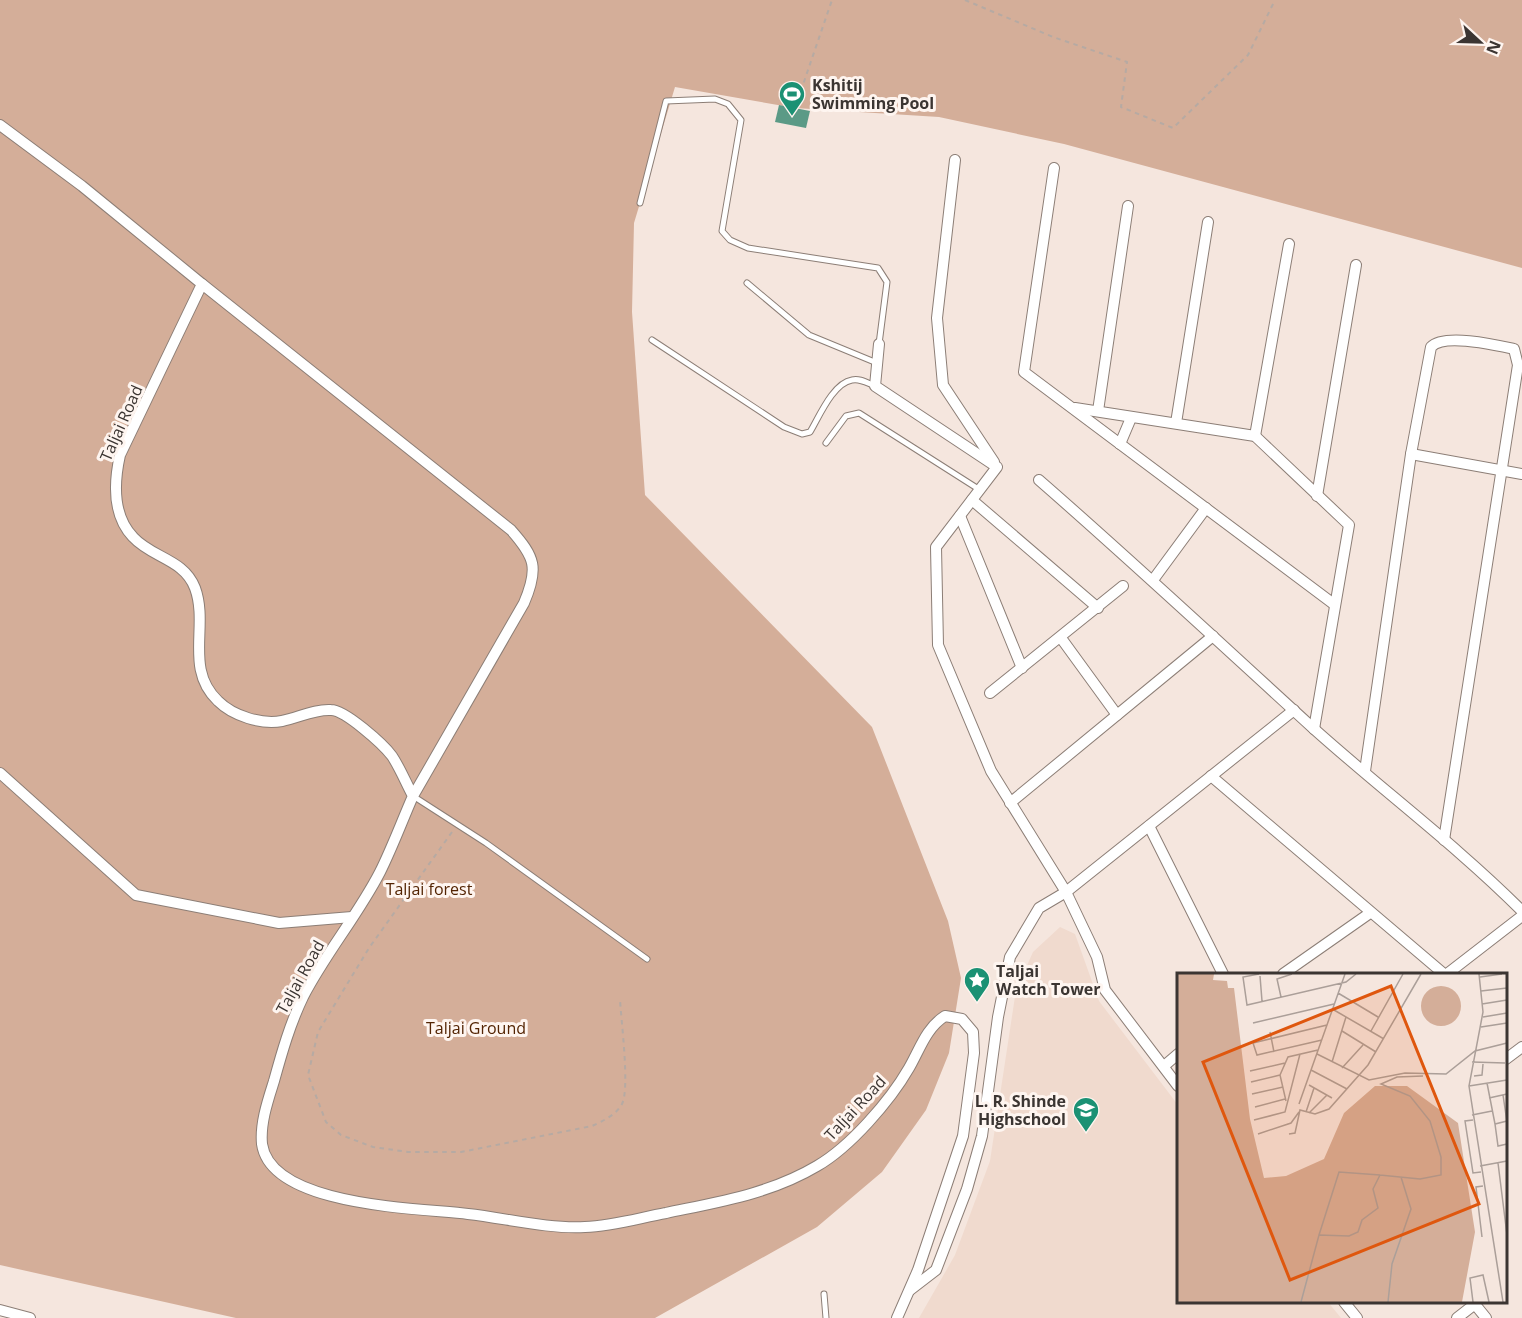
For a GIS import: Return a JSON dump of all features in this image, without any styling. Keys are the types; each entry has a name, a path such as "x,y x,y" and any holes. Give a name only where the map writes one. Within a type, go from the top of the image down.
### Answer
{"street":[{"path":"0,125 82,186 511,530 530,551 532,583 525,603 413,796"},
{"path":"955,160 937,318 942,385 997,467"},
{"path":"1054,168 1024,372 1335,605"},
{"path":"1098,411 1128,206"},
{"path":"1176,423 1208,222"},
{"path":"1255,436 1289,244"},
{"path":"1317,496 1356,265"},
{"name":"Taljai Road","path":"202,284 120,455 115,477 116,499 124,523 134,538 187,572 195,590 199,612 199,667 204,682 218,701 236,713 259,721 280,722 332,710 348,716 391,754 413,796 380,873 304,995 292,1023 268,1100 262,1144 267,1160 277,1172 296,1183 375,1206 584,1227 753,1194 819,1165 849,1141 908,1070 936,1022 945,1016 962,1019 973,1032 974,1053 963,1136 940,1207 897,1318"},
{"path":"1365,771 1411,454 1431,347 1436,342 1449,340 1499,345 1514,349 1518,356 1502,470 1444,840"},
{"path":"879,344 875,386 997,467"},
{"path":"1071,408 1255,436 1349,525 1314,729"},
{"path":"1120,444 1131,417"},
{"path":"1411,454 1522,474"},
{"path":"997,467 936,547 938,645 991,771 1066,892 1097,957 1105,990 1177,1083"},
{"path":"1039,480 1153,580 1314,729 1444,840 1522,911"},
{"path":"972,500 1098,608"},
{"path":"1153,580 1206,508"},
{"path":"960,516 1022,668"},
{"path":"990,693 1123,586"},
{"path":"1010,803 1213,636"},
{"path":"1061,638 1117,715"},
{"path":"908,1292 936,1270 968,1189 982,1136 998,1017 1010,957 1039,908 1066,892 1294,710"},
{"path":"0,773 136,895 279,923 352,917"},
{"path":"1211,776 1443,973"},
{"path":"1149,826 1223,973"},
{"path":"1286,973 1370,913"},
{"path":"1448,973 1522,916"},
{"path":"1507,1058 1522,1047"},
{"path":"1164,1066 1177,1056"},
{"path":"1345,1303 1357,1318"},
{"path":"1457,1318 1474,1303 1486,1318"},
{"path":"0,1310 30,1318"}],"lane":[{"path":"640,203 666,101 715,99 728,104 741,120 722,231 730,240 748,248 878,268 887,282 879,344"},
{"path":"747,283 809,335 877,363"},
{"path":"652,340 784,427 802,434 810,432 839,387 849,380 859,380 875,386"},
{"path":"826,443 846,416 859,413 980,490"},
{"path":"413,796 647,959"},
{"path":"824,1294 826,1318"}],"path":[{"path":"795,108 832,0"},
{"path":"965,0 1053,37 1127,62 1121,107 1173,128 1248,54 1275,0"},
{"path":"457,825 369,948 318,1032 308,1075 326,1122 341,1135 372,1147 408,1152 461,1152 592,1126 612,1116 623,1103 624,1061 620,999"}],"shaded area":[{"name":"Kshitij Swimming Pool","path":"779,105 810,111 806,128 775,122"},
{"name":"L. R. Shinde Highschool","path":"1060,927 1075,934 1099,1001 1177,1104 1177,1303 1329,1303 1341,1318 919,1318 955,1255 990,1161 1016,990 1033,952"}],"green space":[{"name":"Taljai forest","path":"0,0 1522,0 1522,268 1064,144 939,117 795,108 675,87 634,223 632,312 645,495 872,727 948,921 961,978 949,1053 926,1110 882,1172 817,1227 655,1318 236,1318 0,1265"}],"place":[{"name":"Kshitij Swimming Pool","path":"792,117"},
{"name":"Taljai Watch Tower","path":"977,1003"},
{"name":"L. R. Shinde Highschool","path":"1086,1133"}],"park label":[{"name":"Taljai Ground","path":"476,1028"}]}
